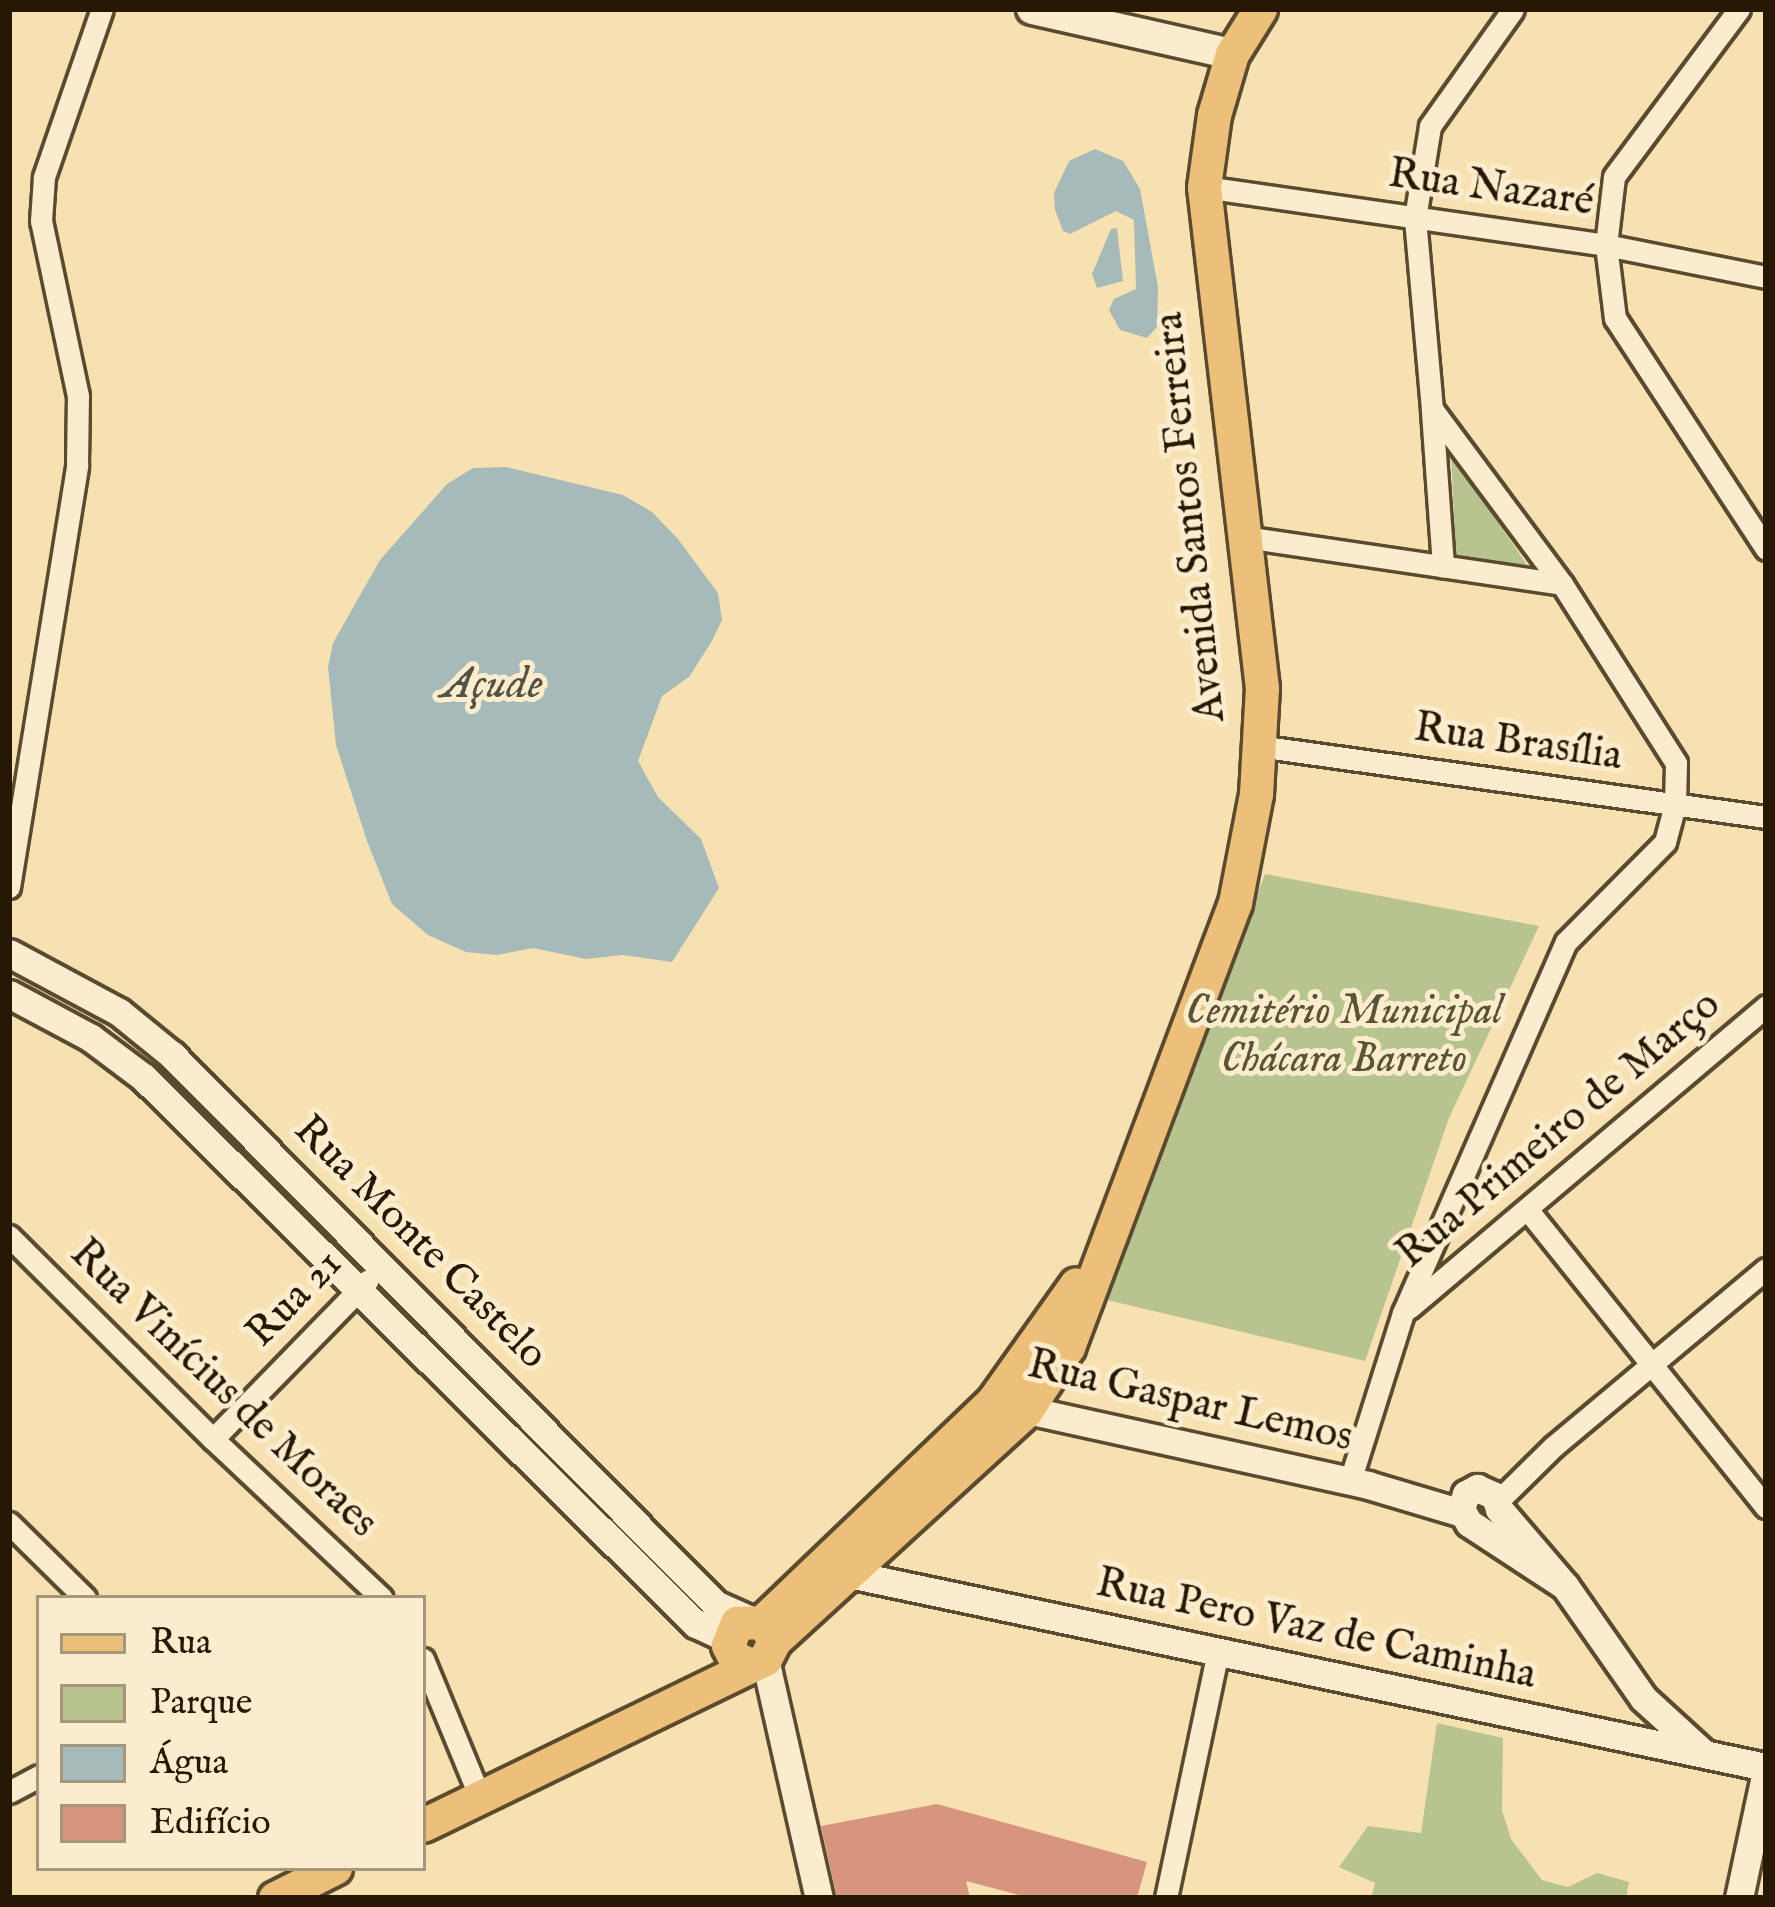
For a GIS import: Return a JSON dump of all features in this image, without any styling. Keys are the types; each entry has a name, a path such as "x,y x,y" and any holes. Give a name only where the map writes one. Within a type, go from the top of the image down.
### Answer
{"main road":[{"name":"Avenida Santos Ferreira","path":"426,1824 653,1710 849,1574 1009,1406 1112,1219 1235,903 1256,794 1262,688 1204,187 1214,115 1232,54 1260,9"},
{"path":"1041,10 1125,19 1232,54"},
{"name":"Avenida Santos Ferreira","path":"751,1642 1009,1406"},
{"path":"275,1898 329,1871"}],"street":[{"path":"9,887 76,465 78,395 41,221 44,177 102,9"},
{"path":"1443,567 1415,218 1430,126 1513,9"},
{"path":"1739,9 1614,177 1606,245 1615,318 1766,549"},
{"name":"Rua Nazaré","path":"1204,187 1606,245 1766,277"},
{"path":"1359,1483 1403,1313 1566,942 1665,842 1675,804 1676,763 1562,584 1432,409"},
{"path":"1244,537 1562,584"},
{"name":"Rua Brasília","path":"1258,746 1766,817"},
{"name":"Rua Monte Castelo","path":"9,953 119,1012 172,1055 751,1642"},
{"name":"Rua Monte Castelo","path":"9,994 92,1038 143,1077 696,1624 751,1642"},
{"name":"Rua Primeiro de Março","path":"1403,1313 1766,1006"},
{"path":"1527,1209 1766,1508"},
{"name":"Rua Vinícius de Moraes","path":"9,1236 212,1439 379,1595"},
{"name":"Rua 21","path":"212,1439 382,1264"},
{"path":"1705,1755 1643,1698 1565,1586 1480,1506 1766,1269"},
{"name":"Rua Gaspar Lemos","path":"1009,1406 1480,1506"},
{"path":"9,1523 82,1595"},
{"name":"Rua Pero Vaz de Caminha","path":"849,1574 1766,1769"},
{"path":"751,1642 819,1898"},
{"path":"1166,1898 1218,1652"},
{"path":"426,1666 480,1797"},
{"path":"1739,1898 1766,1769"},
{"path":"9,1792 36,1778"}],"green space":[{"path":"1451,454 1530,569 1456,557"},
{"name":"Cemitério Municipal Chácara Barreto","path":"1265,874 1539,926 1449,1118 1365,1361 1107,1300"},
{"path":"1437,1723 1503,1738 1502,1810 1511,1839 1542,1880 1568,1887 1597,1873 1629,1882 1626,1898 1371,1898 1375,1883 1339,1867 1368,1826 1421,1833"}],"water":[{"path":"1095,149 1123,161 1140,189 1158,287 1157,327 1147,338 1120,330 1109,310 1114,299 1136,289 1134,220 1116,211 1070,234 1063,231 1055,210 1054,193 1069,161"},
{"path":"1117,228 1123,281 1097,288 1092,274 1111,229"},
{"name":"Açude","path":"506,467 623,495 652,512 718,593 722,620 712,641 689,677 662,696 638,761 658,797 701,839 719,888 672,962 623,955 586,959 533,948 497,955 466,952 428,935 392,904 367,841 336,745 328,667 333,643 380,560 447,484 473,468"}],"building":[{"path":"937,1804 1147,1862 1137,1898 1030,1898 966,1881 970,1898 837,1898 821,1826"}]}
